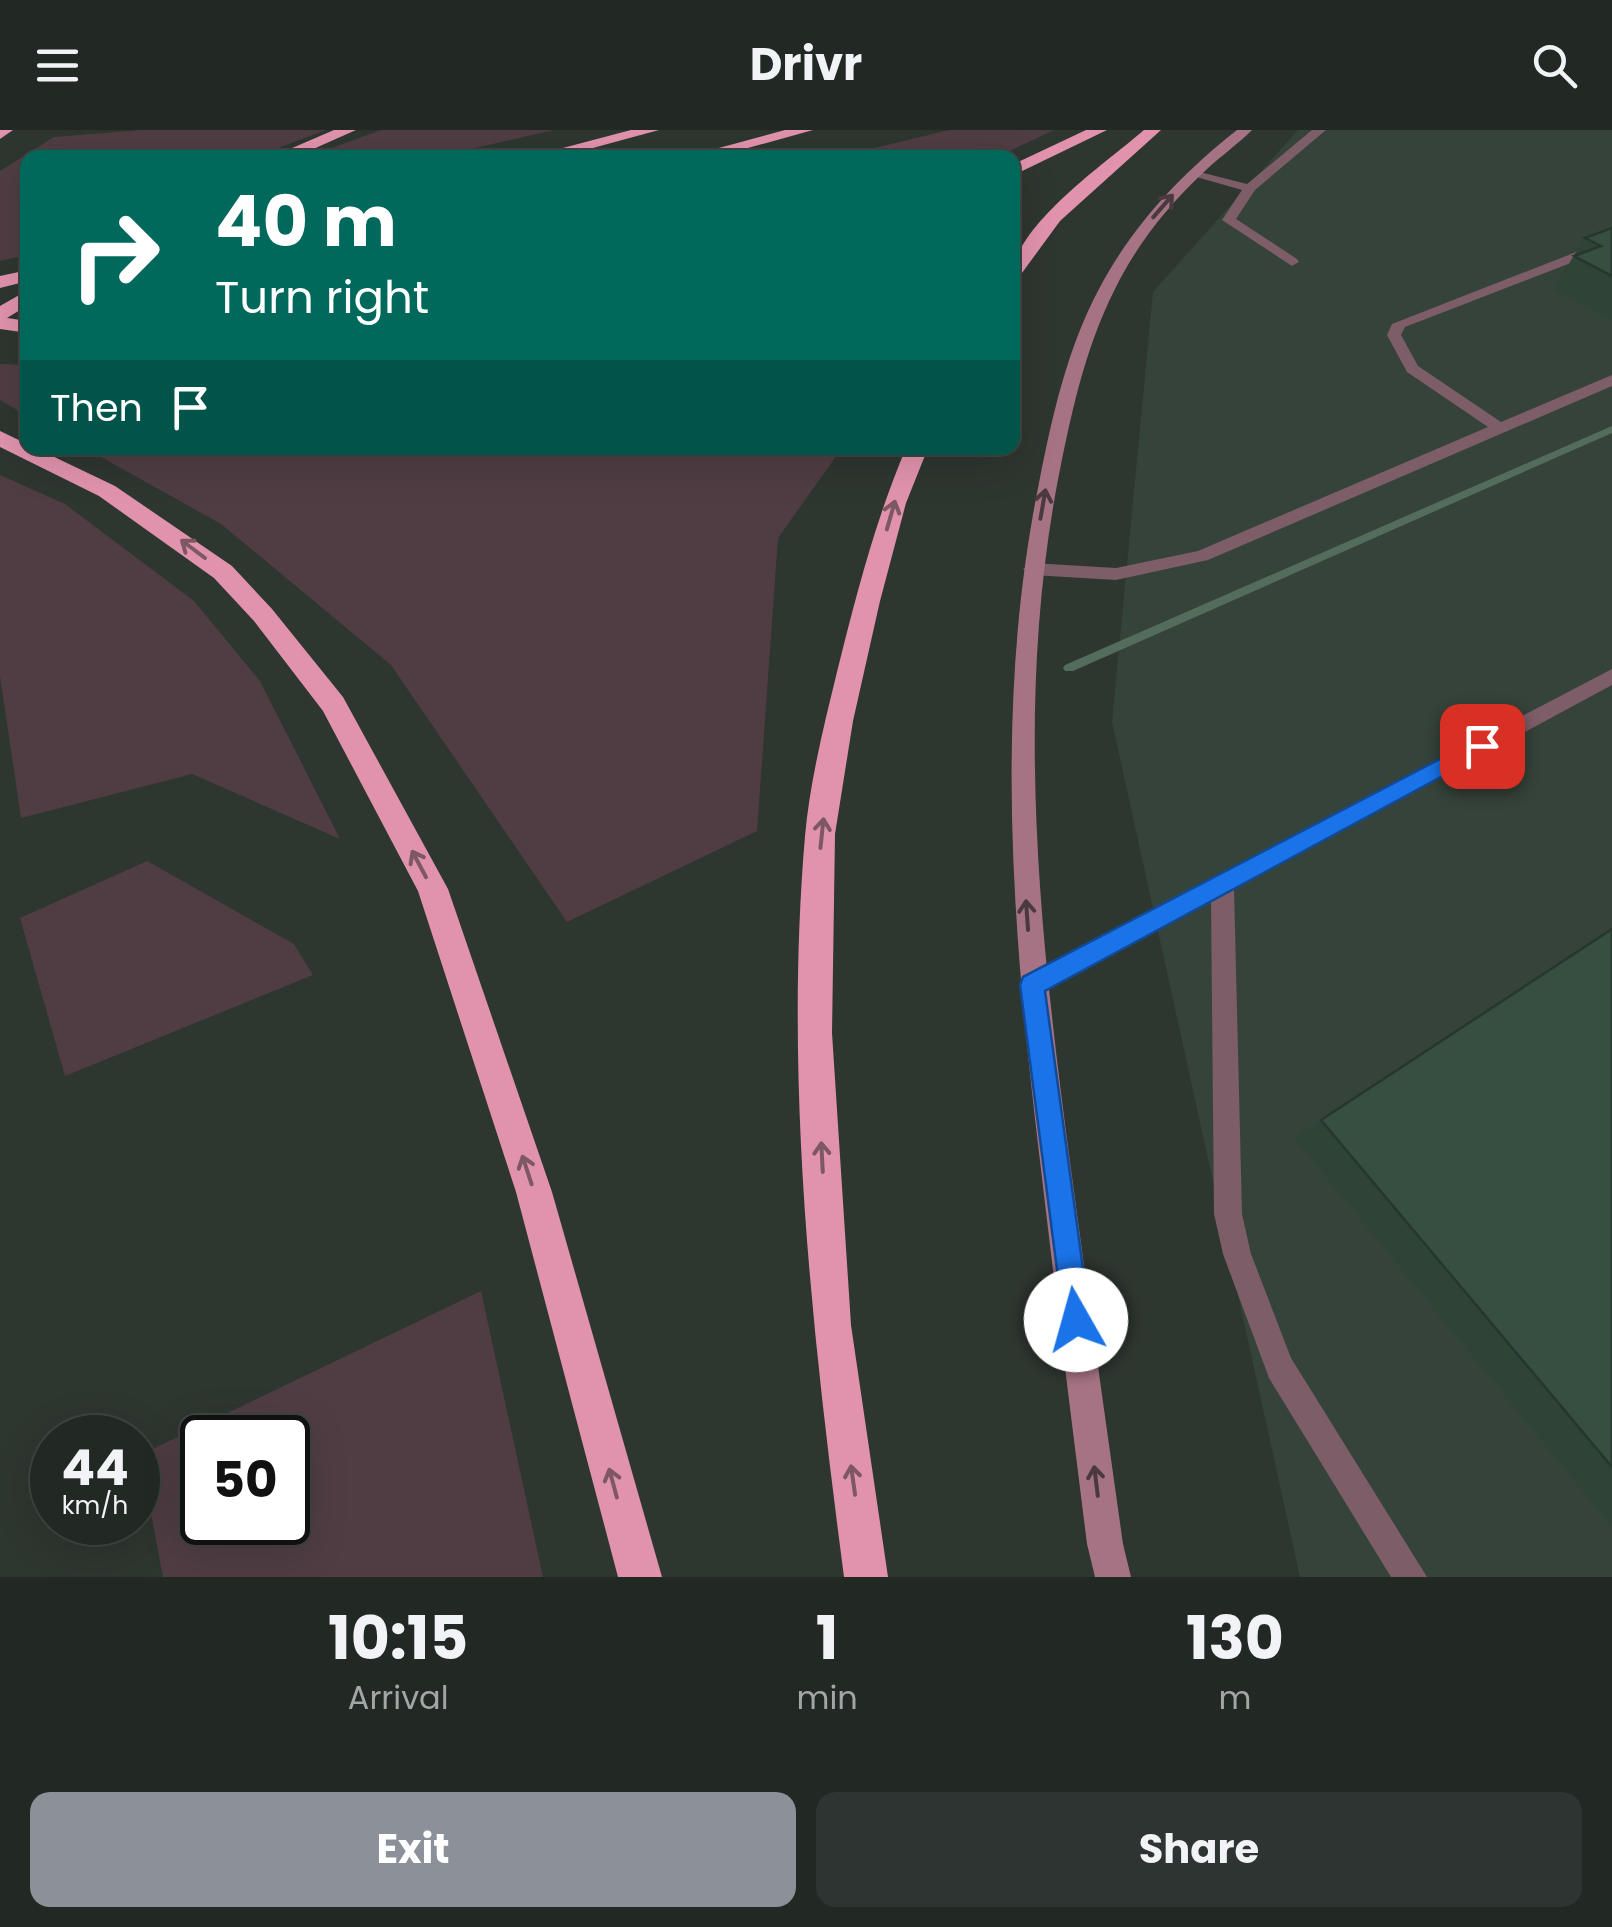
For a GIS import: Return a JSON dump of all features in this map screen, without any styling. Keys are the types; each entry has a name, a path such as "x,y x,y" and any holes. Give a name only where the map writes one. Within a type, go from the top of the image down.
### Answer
{"highway":[{"path":"297,150 348,130"},
{"path":"567,150 651,130"},
{"path":"723,150 805,130"},
{"path":"1020,168 1100,130"},
{"path":"1020,262 1054,218 1153,130"},
{"path":"37,455 70,470 184,542 223,572 333,704 433,889 534,1192 640,1577"},
{"path":"866,1577 830,1306 815,1033 820,834 839,722 867,601 894,502 914,455"}],"main road":[{"path":"1112,1577 1032,985 1020,818 1026,635 1043,498 1071,379 1094,315 1154,216 1192,174 1245,130"}],"lane":[{"path":"1292,262 1229,220 1250,188 1302,141 1320,130"},
{"path":"1192,174 1250,188"},
{"path":"1500,428 1412,369 1394,335 1400,324 1612,242"},
{"path":"1032,570 1116,574 1202,556 1612,380"},
{"path":"1032,985 1612,676"},
{"path":"1222,884 1228,1214 1236,1254 1280,1368 1410,1577"}],"shaded area":[{"path":"142,130 326,130 273,150 33,150 54,137"},
{"path":"381,130 554,130 467,150 326,150"},
{"path":"949,130 1054,130 1012,150 866,150"},
{"path":"1298,130 1612,130 1612,1577 1300,1577 1112,722 1153,292"},
{"path":"20,158 20,257 0,261 0,171"},
{"path":"0,364 20,365 20,412 0,400"},
{"path":"98,455 837,455 778,538 757,831 567,922 391,665 221,524"},
{"path":"0,475 65,504 194,601 260,681 340,839 192,774 21,818 0,676"},
{"path":"147,861 294,944 313,975 65,1076 20,918"},
{"path":"481,1291 543,1577 163,1577 157,1545 160,1545 160,1445 180,1436 180,1545 310,1545 310,1415 223,1415"}],"building":[{"path":"1612,228 1612,276 1574,256 1601,246 1585,238"},
{"path":"1612,929 1612,1467 1321,1120"}],"waterway":[{"path":"1069,668 1612,429"}],"route":[{"path":"1076,1320 1032,985 1482,746"}]}
